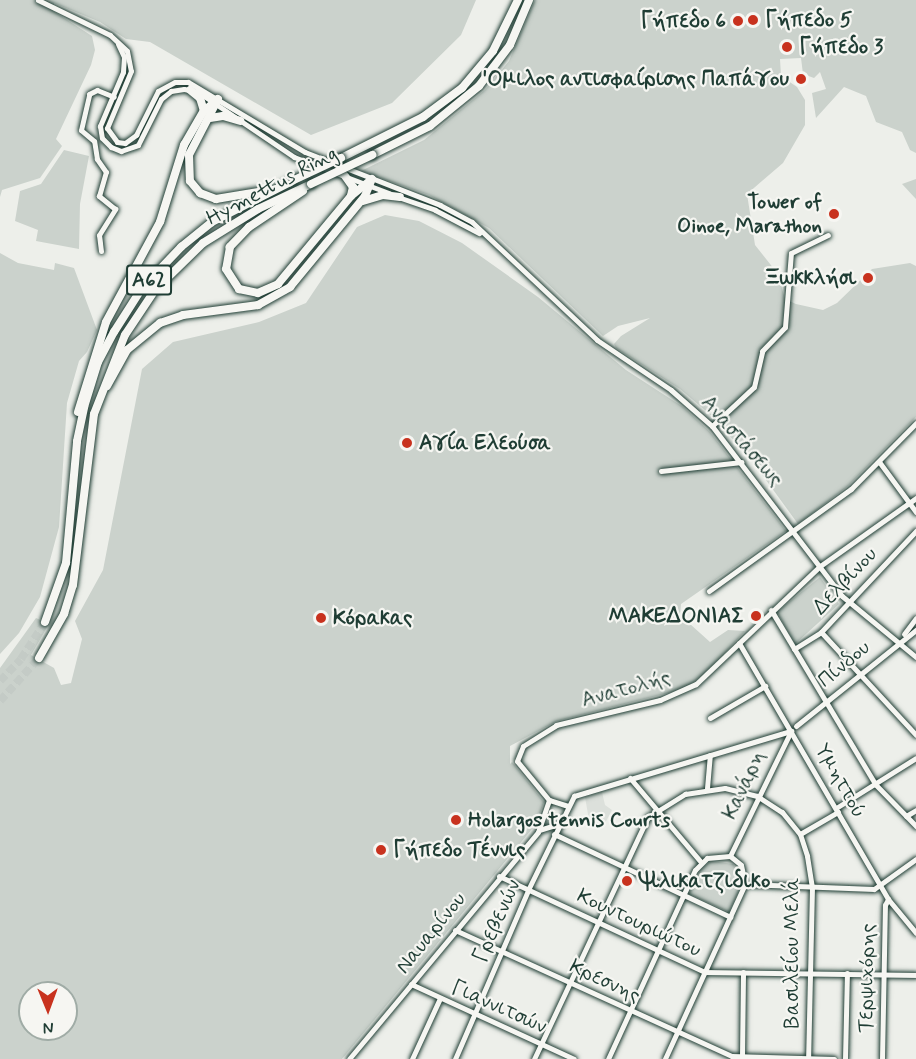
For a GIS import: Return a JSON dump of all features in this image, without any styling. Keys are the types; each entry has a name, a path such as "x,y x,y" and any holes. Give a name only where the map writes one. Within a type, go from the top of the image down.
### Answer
{"highway":[{"name":"Hymettus Ring","path":"45,622 66,562 77,441 98,362 123,316 154,274 213,222 423,117 462,88 493,51 518,0"},
{"name":"Hymettus Ring","path":"39,658 57,629 73,585 94,414 120,344 167,277 219,232 430,126 479,86 510,45 529,0"},
{"path":"190,90 200,98 207,114 187,164 190,181 200,193 216,199 233,199 294,180"},
{"path":"77,441 84,385 100,336 155,232 179,156 216,102"},
{"path":"207,114 240,121"},
{"path":"345,176 353,188 351,196"},
{"path":"311,184 249,227 230,247 226,269 239,289 258,293 278,284 351,196 369,183"},
{"path":"94,414 120,360 142,334 170,319 246,308 280,294 359,203 369,183"},
{"path":"359,203 376,196 400,197"}],"street":[{"path":"38,0 116,39 130,56 130,71 107,128 112,140 121,143 136,135 155,96 168,84 193,83 240,121 294,157 345,176 440,205 472,222 496,244"},
{"path":"91,25 116,41 122,50 123,72 101,120 100,132 106,143 122,151 134,148 142,140 165,94 177,89 190,90 216,102 292,146 369,183 468,226 496,244"},
{"path":"101,251 99,234 115,209 99,196 106,172 97,159 94,141 81,130 89,94 97,90 118,100"},
{"path":"712,426 754,387 762,351 785,327 791,253 828,235"},
{"name":"Αναστάσεως","path":"496,244 597,340 671,390 712,426 848,603 916,657"},
{"path":"709,591 794,530 880,463 916,423"},
{"path":"661,471 741,462"},
{"path":"880,463 916,512"},
{"name":"Ανατολής","path":"549,800 517,761 523,746 556,725 682,692 708,674 771,610 820,566 916,498"},
{"name":"Δελβίνου","path":"794,649 821,632 916,531"},
{"path":"771,610 874,784 916,826"},
{"path":"897,641 916,618"},
{"name":"Πίνδου","path":"794,728 897,641 916,630"},
{"path":"821,632 916,735"},
{"name":"Υμηττού","path":"739,643 794,728 837,810 888,899 916,933"},
{"path":"710,718 765,686"},
{"path":"701,862 630,778 794,728"},
{"name":"Κανάρη","path":"730,856 757,796 794,728"},
{"path":"534,1059 639,830 656,809 685,794 707,788 710,754"},
{"path":"800,834 916,758"},
{"name":"Γρεβενών","path":"455,1059 528,890 572,798 630,778"},
{"name":"Βασιλείου Μελά","path":"707,788 741,790 757,796 782,812 800,834 812,887 808,1059"},
{"path":"549,800 568,806"},
{"name":"Ναυαρίνου","path":"349,1059 539,830 549,808 549,800"},
{"path":"549,808 561,810 563,816"},
{"path":"906,816 916,810"},
{"path":"539,830 557,829 622,866 730,917"},
{"path":"608,1059 701,862 715,855 730,856 741,866 745,884 665,1059"},
{"path":"745,884 874,889 916,859"},
{"name":"Κουντουριώτου","path":"499,876 705,972 916,975"},
{"name":"Τερψιχόρης","path":"882,1059 888,899"},
{"name":"Κρεσνης","path":"455,930 677,1033 742,1058 834,1059"},
{"path":"742,1058 743,972"},
{"path":"845,1059 847,973"},
{"name":"Γιαννιτσών","path":"411,984 574,1059"},
{"path":"412,1059 440,998"}],"shaded area":[{"path":"0,0 476,0 461,35 392,103 311,135 150,42 126,39 100,22 54,3 53,11 92,36 95,50 91,65 56,139 62,146 40,178 2,190 0,197"},
{"path":"535,0 916,0 916,153 910,150 902,132 876,122 866,96 844,87 816,118 812,93 826,89 820,72 814,78 803,74 801,58 780,59 781,76 797,87 805,100 805,125 783,163 747,194 755,245 778,274 785,299 796,304 823,310 837,303 872,269 910,263 916,266 916,417 848,486 798,524 753,462 712,416 680,389 616,348 614,344 621,336 650,318 618,326 603,336 489,228 429,195 361,171 424,140 485,90 509,61"},
{"path":"64,150 89,156 80,204 79,249 36,241 38,230 15,221 20,191 41,184"},
{"path":"916,179 916,199 902,184"},
{"path":"385,215 419,221 462,243 538,297 626,370 683,407 710,432 786,531 681,604 680,615 710,642 728,630 745,631 707,672 684,689 557,721 510,746 510,764 512,762 544,802 536,824 342,1059 0,1059 0,668 36,618 49,624 31,655 54,668 61,685 71,683 82,639 75,621 103,570 142,369 173,342 259,322 306,303 357,227"},
{"path":"0,253 18,263 54,270 55,263 74,268 97,330 87,352 79,361 67,403 59,527 40,597 19,633 0,654"},
{"path":"820,577 839,604 795,644 777,612"},
{"path":"602,792 605,805 612,810 603,827 589,820 585,797"},
{"path":"550,809 561,816 557,823 545,826"},
{"path":"712,861 733,864 739,874 740,889 729,912 689,894 701,868"}],"tunnel":[{"path":"0,681 21,659 45,622"},
{"path":"0,701 39,658"}],"place":[{"name":"Γήπεδο 5","path":"753,20"},
{"name":"Γήπεδο 6","path":"738,21"},
{"name":"Γήπεδο 3","path":"787,47"},
{"name":"'Ομιλος αντισφαίρισης Παπάγου","path":"801,79"},
{"name":"Tower of Oinoe, Marathon","path":"834,214"},
{"name":"Ξωκκλήσι","path":"868,278"},
{"name":"Αγία Ελεούσα","path":"407,443"},
{"name":"ΜΑΚΕΔΟΝΙΑΣ","path":"756,616"},
{"name":"Κόρακας","path":"321,618"},
{"name":"Holargos tennis Courts","path":"456,820"},
{"name":"Γήπεδο Τέννις","path":"381,850"},
{"name":"Ψιλικατζιδικο","path":"627,881"}]}
